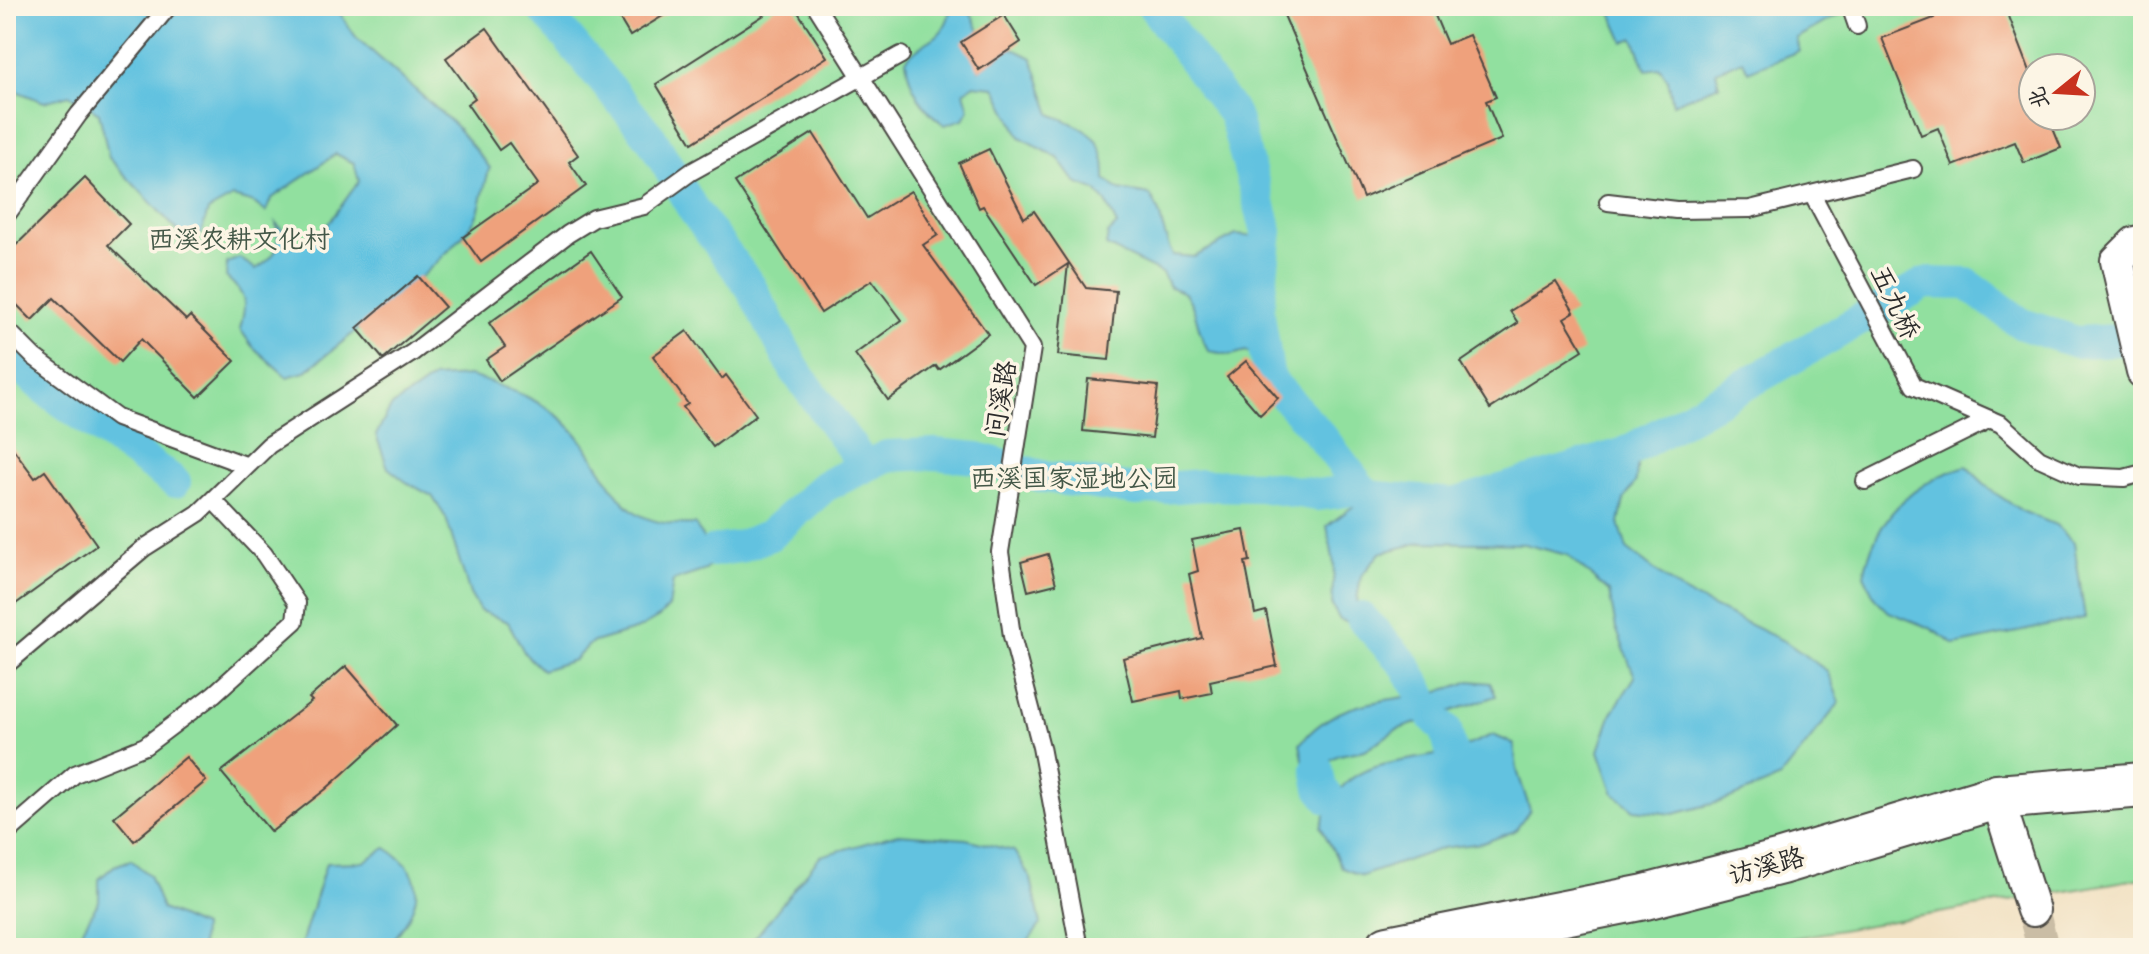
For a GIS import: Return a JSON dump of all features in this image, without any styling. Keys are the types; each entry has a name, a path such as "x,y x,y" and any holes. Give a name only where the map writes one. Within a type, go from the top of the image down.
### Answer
{"street":[{"path":"2143,241 2135,243 2117,261 2143,372"},
{"name":"访溪路","path":"1388,948 1645,897 1781,862 1997,797 2143,785"},
{"path":"1997,797 2033,910"}],"lane":[{"path":"6,216 79,114 169,6"},
{"name":"问溪路","path":"816,6 1032,348 1000,552 1012,636 1041,747 1079,948"},
{"path":"1850,6 1857,26"},
{"path":"6,665 144,548 213,500 245,465 300,422 412,353 568,234 594,218 644,206 691,172 741,147 901,55"},
{"path":"1608,202 1676,210 1750,209 1913,169"},
{"name":"五九桥","path":"1812,194 1898,362 1914,386 2001,424 2039,458 2079,476 2124,478 2143,473"},
{"path":"6,329 34,357 117,418 245,465"},
{"path":"1865,481 1990,419"},
{"path":"6,834 75,774 145,746 214,694 295,621 297,603 264,554 213,500"}],"green space":[{"name":"西溪国家湿地公园","path":"6,6 2143,6 2143,878 1735,948 6,948"}],"water":[{"path":"6,6 335,6 356,37 456,126 490,168 477,215 466,231 425,273 305,372 287,377 252,346 240,329 244,300 226,277 227,263 239,258 256,269 263,264 276,250 276,223 296,245 323,231 359,181 354,163 336,154 271,199 266,212 254,203 233,197 208,211 201,234 187,241 109,158 99,113 69,95 44,102 6,87"},
{"path":"943,6 968,6 979,31 979,69 1012,48 1032,58 1051,114 1084,130 1098,143 1105,179 1119,190 1150,195 1173,255 1194,257 1236,235 1266,238 1258,308 1267,363 1246,351 1231,355 1209,351 1185,293 1170,287 1162,273 1106,246 1108,234 1117,225 1106,202 1095,190 1076,183 1058,158 1020,137 995,87 973,85 964,92 969,109 963,119 945,125 930,112 913,88 906,60 946,24 950,13"},
{"path":"1608,6 1855,6 1796,38 1799,51 1748,71 1743,60 1716,71 1719,85 1673,104 1668,80 1660,68 1646,70 1634,38 1624,42"},
{"path":"470,376 526,396 562,420 588,449 620,498 633,510 648,519 668,524 695,524 714,558 706,570 673,581 669,607 659,617 638,629 591,643 574,660 542,670 525,654 508,622 480,611 470,594 446,518 432,496 388,468 376,435 391,407 433,378"},
{"path":"1639,445 1636,481 1624,500 1619,523 1627,549 1686,594 1786,642 1827,671 1840,702 1780,778 1727,800 1674,814 1634,810 1614,794 1599,751 1612,713 1635,677 1616,628 1609,592 1567,555 1524,544 1422,542 1380,553 1361,576 1357,600 1362,618 1352,624 1340,620 1332,606 1334,564 1327,526 1367,496 1453,504"},
{"path":"1966,466 1992,491 2022,511 2056,525 2074,543 2085,618 1955,645 1930,628 1889,612 1875,598 1864,575 1869,555 1887,520 1912,493 1928,482"},
{"path":"1470,681 1490,683 1496,696 1396,730 1365,750 1339,755 1306,774 1300,744 1318,726 1337,714 1358,706 1448,689"},
{"path":"1493,735 1514,744 1517,770 1530,810 1515,831 1483,843 1443,848 1362,876 1342,868 1321,827 1330,803 1342,787 1356,775 1372,768 1452,751"},
{"path":"898,834 966,839 1014,851 1031,879 1041,924 1023,948 747,948 820,856"},
{"path":"386,848 401,859 416,883 413,908 387,948 300,948 326,863 363,862"},
{"path":"131,860 149,875 162,909 202,927 201,948 72,948 99,901 99,879 114,866"}],"building":[{"path":"612,6 679,6 630,36"},
{"path":"778,6 794,6 827,57 692,143 656,84"},
{"path":"1280,6 1431,6 1447,44 1469,35 1496,97 1486,101 1502,139 1363,198"},
{"path":"1929,6 2005,6 2023,52 2017,52 2017,132 2054,132 2061,148 2024,163 2015,142 1953,166 1938,128 1921,135 1882,38 1934,18"},
{"path":"1004,15 1021,42 979,70 961,42"},
{"path":"487,28 578,155 569,162 586,186 481,262 463,237 538,184 509,143 499,150 467,104 475,98 446,58"},
{"path":"813,133 867,218 911,191 938,235 923,245 988,334 939,370 936,366 888,400 855,354 902,320 872,280 821,313 735,182"},
{"path":"989,149 1024,218 1034,211 1086,288 1116,291 1109,360 1058,355 1068,264 1036,285 983,206 979,208 959,163"},
{"path":"85,178 129,224 108,245 186,320 190,316 235,361 198,397 141,339 120,362 54,298 32,320 6,294 6,255"},
{"path":"591,251 622,297 500,381 486,360 505,347 489,323"},
{"path":"418,276 445,307 383,359 357,328"},
{"path":"1556,282 1574,312 1564,318 1583,350 1490,409 1461,362 1518,323 1510,311"},
{"path":"687,331 722,379 726,375 756,415 713,447 683,407 688,404 653,356"},
{"path":"1246,361 1278,398 1260,415 1227,377"},
{"path":"1088,379 1158,386 1152,438 1083,431"},
{"path":"6,439 35,478 45,471 97,545 6,611"},
{"path":"1244,530 1250,561 1245,562 1255,614 1266,611 1277,666 1210,681 1212,693 1182,699 1181,691 1133,701 1123,658 1202,638 1189,574 1198,571 1192,540"},
{"path":"1048,554 1056,584 1028,591 1021,562"},
{"path":"346,666 397,725 326,789 271,832 221,772 312,701 309,698"},
{"path":"186,757 206,781 134,841 114,817"}],"waterway":[{"path":"541,6 651,138 694,211 750,286 795,370 864,465"},
{"path":"1153,6 1234,115 1267,231 1258,308 1269,379 1321,436 1367,496 1453,504 1625,453 1925,283 1967,284 2022,324 2076,342 2143,339"},
{"path":"6,354 46,390 175,482"},
{"path":"713,551 739,547 770,535 825,486 887,456 935,454 977,458 1044,477 1136,490 1203,485 1260,486 1317,495 1362,489"},
{"path":"1362,618 1406,666 1434,718 1446,730 1451,751"},
{"path":"1317,768 1321,788 1330,799"}],"tunnel":[{"path":"2033,910 2043,948"}],"park label":[{"name":"西溪农耕文化村","path":"239,238"}]}
